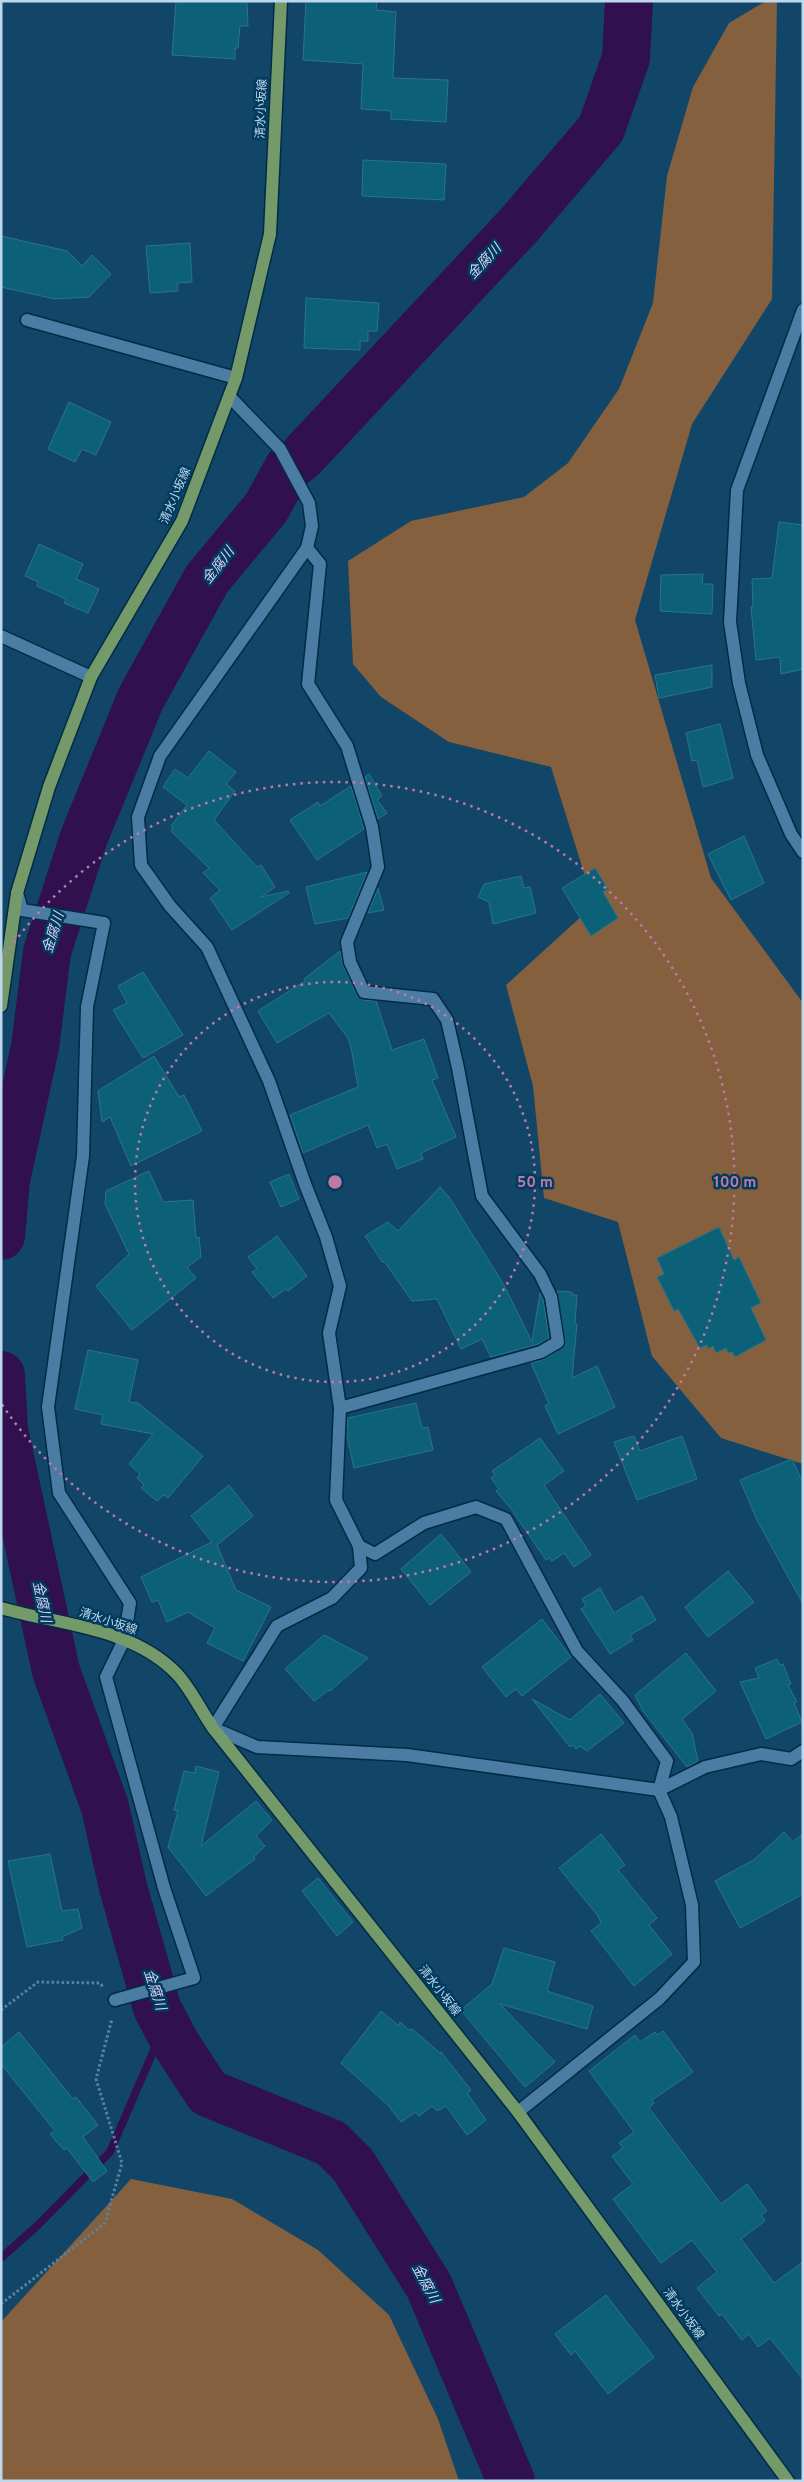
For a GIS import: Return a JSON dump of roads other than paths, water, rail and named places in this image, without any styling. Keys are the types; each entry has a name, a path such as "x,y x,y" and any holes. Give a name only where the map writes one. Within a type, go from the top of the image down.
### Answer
{"main road":[{"name":"清水小坂線","path":"1,1006 17,893 49,787 91,677 182,521 236,378 270,234 281,1"},
{"name":"清水小坂線","path":"2,1608 124,1640 146,1649 177,1674 213,1728 518,2112 788,2481"}],"street":[{"path":"803,310 737,490 730,622 739,683 757,755 791,834 803,852"},
{"path":"27,320 236,378"},
{"path":"230,396 280,449 309,503 312,526 307,548 160,756 138,817 142,865 170,906 207,947 268,1081 304,1184 326,1237 340,1286 329,1333 340,1408 336,1500 360,1546 361,1568 332,1598 277,1626 213,1728 257,1747 406,1755 659,1790 705,1767 761,1754 791,1759 803,1751"},
{"path":"307,548 320,564 308,684 347,746 372,827 378,867 347,942 350,962 364,992 433,999 447,1020 482,1196 540,1274 551,1297 558,1342 541,1352 340,1408"},
{"path":"1,636 91,677"},
{"path":"17,893 22,910 104,923 87,1007 83,1156 48,1407 59,1493 130,1603 124,1640 106,1677 164,1888 194,1978 115,2000"},
{"path":"360,1546 375,1554 424,1523 476,1507 506,1519 577,1651 622,1701 667,1761 659,1790 671,1817 692,1905 694,1962 660,1999 518,2112"}],"waterway":[{"name":"金腐川","path":"1,1236 6,1180 35,1047 47,952 84,837 141,698 207,579 266,508 288,468 302,457 520,224 601,129 626,58 629,1"},
{"name":"金腐川","path":"1,1375 4,1430 56,1671 105,1807 123,1887 157,2008 176,2044 208,2093 331,2143 353,2165 429,2286 511,2481"},
{"path":"1,2258 38,2225 110,2152 159,2038 176,2044"}]}
